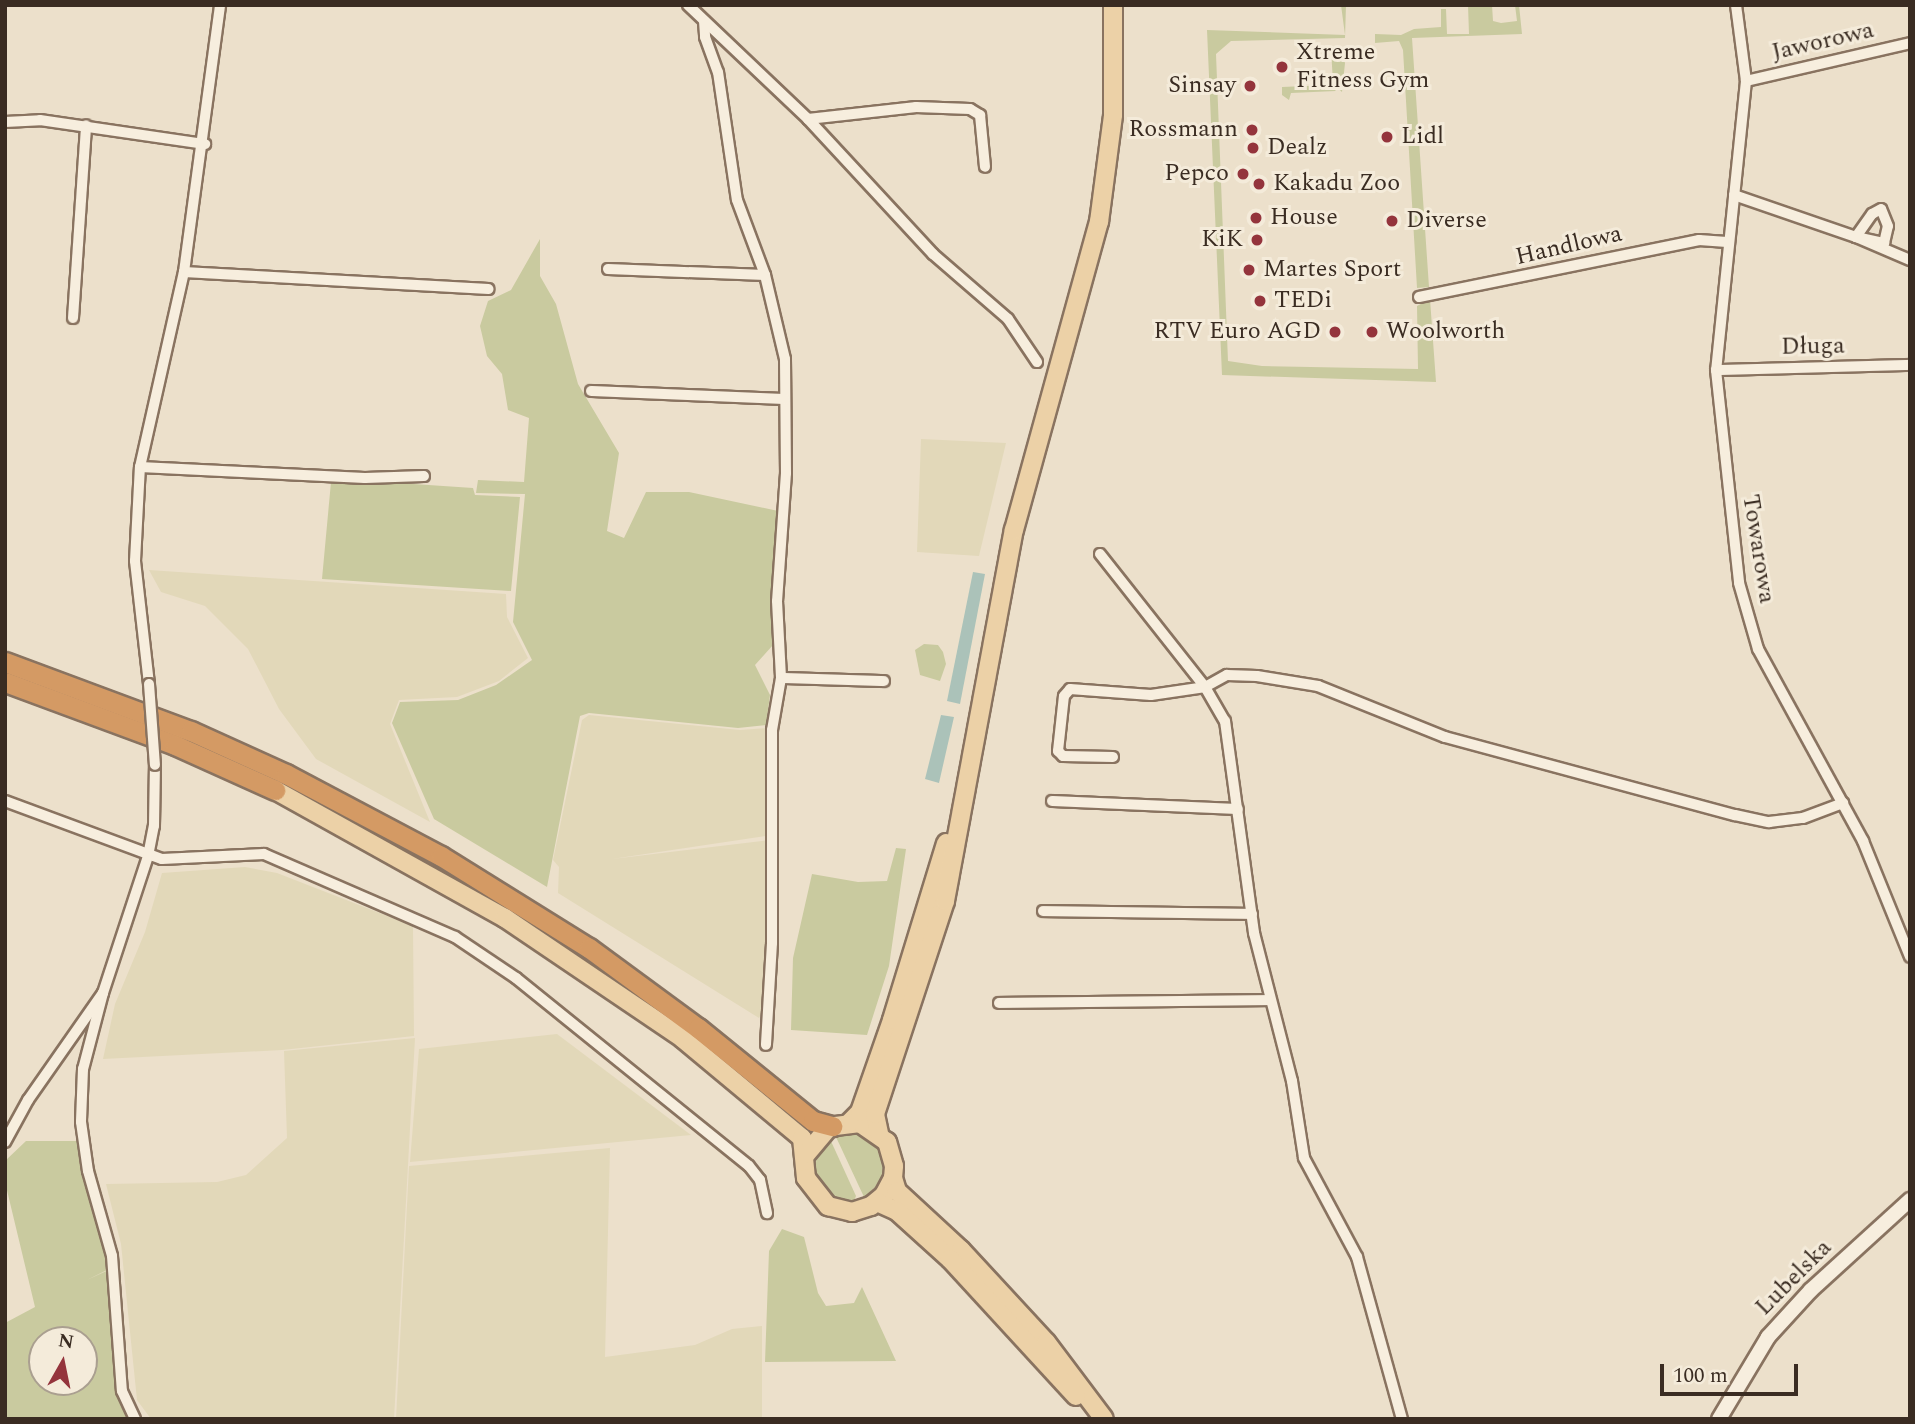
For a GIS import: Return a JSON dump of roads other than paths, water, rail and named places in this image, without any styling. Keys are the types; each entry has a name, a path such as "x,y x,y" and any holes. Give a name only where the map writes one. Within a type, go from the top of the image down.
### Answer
{"highway":[{"path":"5,662 203,736 341,801 441,856 589,948 698,1028 813,1121 841,1124"},
{"path":"5,682 175,744 275,790"}],"main road":[{"path":"1104,1419 1046,1342 961,1250 897,1191 893,1178 892,1153 878,1133 875,1114 945,901 966,776 1014,530 1099,222 1113,115 1113,5"},
{"path":"806,1154 819,1134 860,1112 892,1020 966,776"},
{"path":"275,790 430,873 585,970 742,1087 798,1133 806,1154 806,1178 828,1206 852,1212 877,1202 893,1178"},
{"path":"841,1124 878,1133"},
{"path":"877,1202 897,1211 950,1259 1098,1419"}],"street":[{"path":"135,1419 122,1391 112,1256 88,1171 81,1122 83,1069 103,993 148,856 155,816 155,765 149,684 135,561 140,467 184,272 205,144 220,5"},
{"path":"688,5 808,119 933,254 1008,319 1037,362"},
{"name":"Towarowa","path":"1736,5 1746,81 1727,242 1716,370 1739,583 1747,618 1780,693 1843,803 1883,885 1910,957"},
{"path":"705,21 705,37 718,72 737,200 765,275 785,359 786,473 777,601 781,678 772,730 772,943 766,1045"},
{"name":"Jaworowa","path":"1746,81 1910,43"},
{"path":"808,119 916,107 970,109 979,115 985,167"},
{"path":"5,122 40,120 86,125 205,144"},
{"path":"73,318 86,125"},
{"path":"1734,195 1856,237 1904,258"},
{"name":"Handlowa","path":"1419,297 1688,242 1727,242"},
{"path":"608,270 765,275"},
{"path":"184,272 489,289"},
{"name":"Długa","path":"1716,370 1910,365"},
{"path":"591,391 786,399"},
{"path":"140,467 365,478 424,476"},
{"path":"1100,554 1205,687 1225,722 1252,914 1270,1000 1292,1081 1309,1174 1357,1257 1402,1419"},
{"path":"1113,757 1063,756 1058,751 1065,696 1070,689 1151,695 1205,687 1227,675 1318,686 1463,743 1769,821 1803,818 1843,803"},
{"path":"781,678 884,681"},
{"path":"5,801 148,856 193,860 264,854 420,919 475,948 749,1166 760,1180 767,1213"},
{"path":"1052,801 1238,810"},
{"path":"1043,911 1252,914"},
{"path":"5,1142 28,1100 103,993"},
{"path":"999,1003 1270,1000"},
{"name":"Lubelska","path":"1719,1419 1768,1337 1789,1312 1910,1200"}],"place":[{"name":"Xtreme Fitness Gym","path":"1282,67"},
{"name":"Sinsay","path":"1250,86"},
{"name":"Rossmann","path":"1252,130"},
{"name":"Lidl","path":"1387,137"},
{"name":"Dealz","path":"1253,148"},
{"name":"Pepco","path":"1243,174"},
{"name":"Kakadu Zoo","path":"1259,184"},
{"name":"House","path":"1256,218"},
{"name":"Diverse","path":"1392,221"},
{"name":"KiK","path":"1257,240"},
{"name":"Martes Sport","path":"1249,270"},
{"name":"TEDi","path":"1260,301"},
{"name":"RTV Euro AGD","path":"1335,332"},
{"name":"Woolworth","path":"1372,332"}]}
